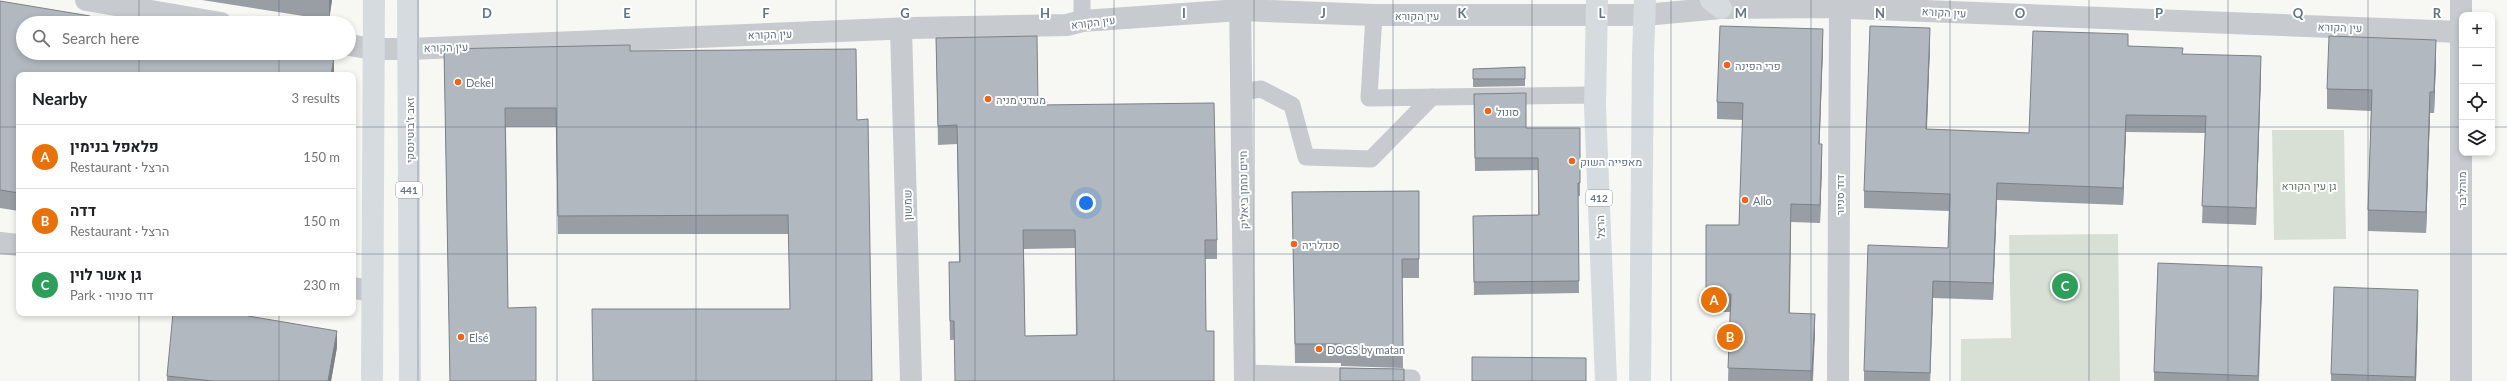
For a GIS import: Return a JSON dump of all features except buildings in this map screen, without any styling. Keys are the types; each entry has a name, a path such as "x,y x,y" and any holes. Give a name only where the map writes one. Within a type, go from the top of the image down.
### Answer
{"main road":[{"path":"372,381 363,289 374,0"},
{"name":"זאב ז'בוטינסקי","path":"408,0 410,381"},
{"name":"הרצל","path":"1597,7 1596,106 1606,381"},
{"path":"1640,381 1645,7"}],"street":[{"path":"86,0 180,16"},
{"name":"מוהליבר","path":"2461,0 2461,12"},
{"name":"עין הקורא","path":"356,46 373,49 409,49 901,28 1067,25 1082,11 1240,5 1374,15 1716,4 1903,5 2017,16 2459,32"},
{"name":"חיים נחמן ביאליק","path":"1240,5 1245,377"},
{"name":"דוד סניור","path":"1829,5 1838,381"},
{"name":"שמשון","path":"901,28 911,381"},
{"name":"מוהליבר","path":"2461,48 2461,381"},
{"path":"0,243 16,245"}],"lane":[{"path":"1374,15 1369,98 1588,95 1596,106"},
{"path":"1242,92 1261,89 1292,105 1306,157 1372,159 1432,97"},
{"path":"1245,377 1412,378"}],"green space":[{"name":"גן עין הקורא","path":"2272,130 2344,130 2346,239 2274,240"},
{"path":"2118,234 2120,381 1961,381 1961,339 2011,338 2009,235"}],"place":[{"name":"פרי הפינה","path":"1727,65"},
{"name":"Dekel","path":"458,82"},
{"name":"מעדני מניה","path":"988,99"},
{"name":"סונול","path":"1488,111"},
{"name":"מאפייה השוק","path":"1572,161"},
{"name":"Allo","path":"1745,200"},
{"name":"סנדלריה","path":"1294,244"},
{"name":"גן אשר לוין","path":"2065,286"},
{"name":"פלאפל בנימין","path":"1714,300"},
{"name":"Elsé","path":"461,337"},
{"name":"דדה","path":"1730,337"},
{"name":"DOGS by matan","path":"1319,349"}]}
